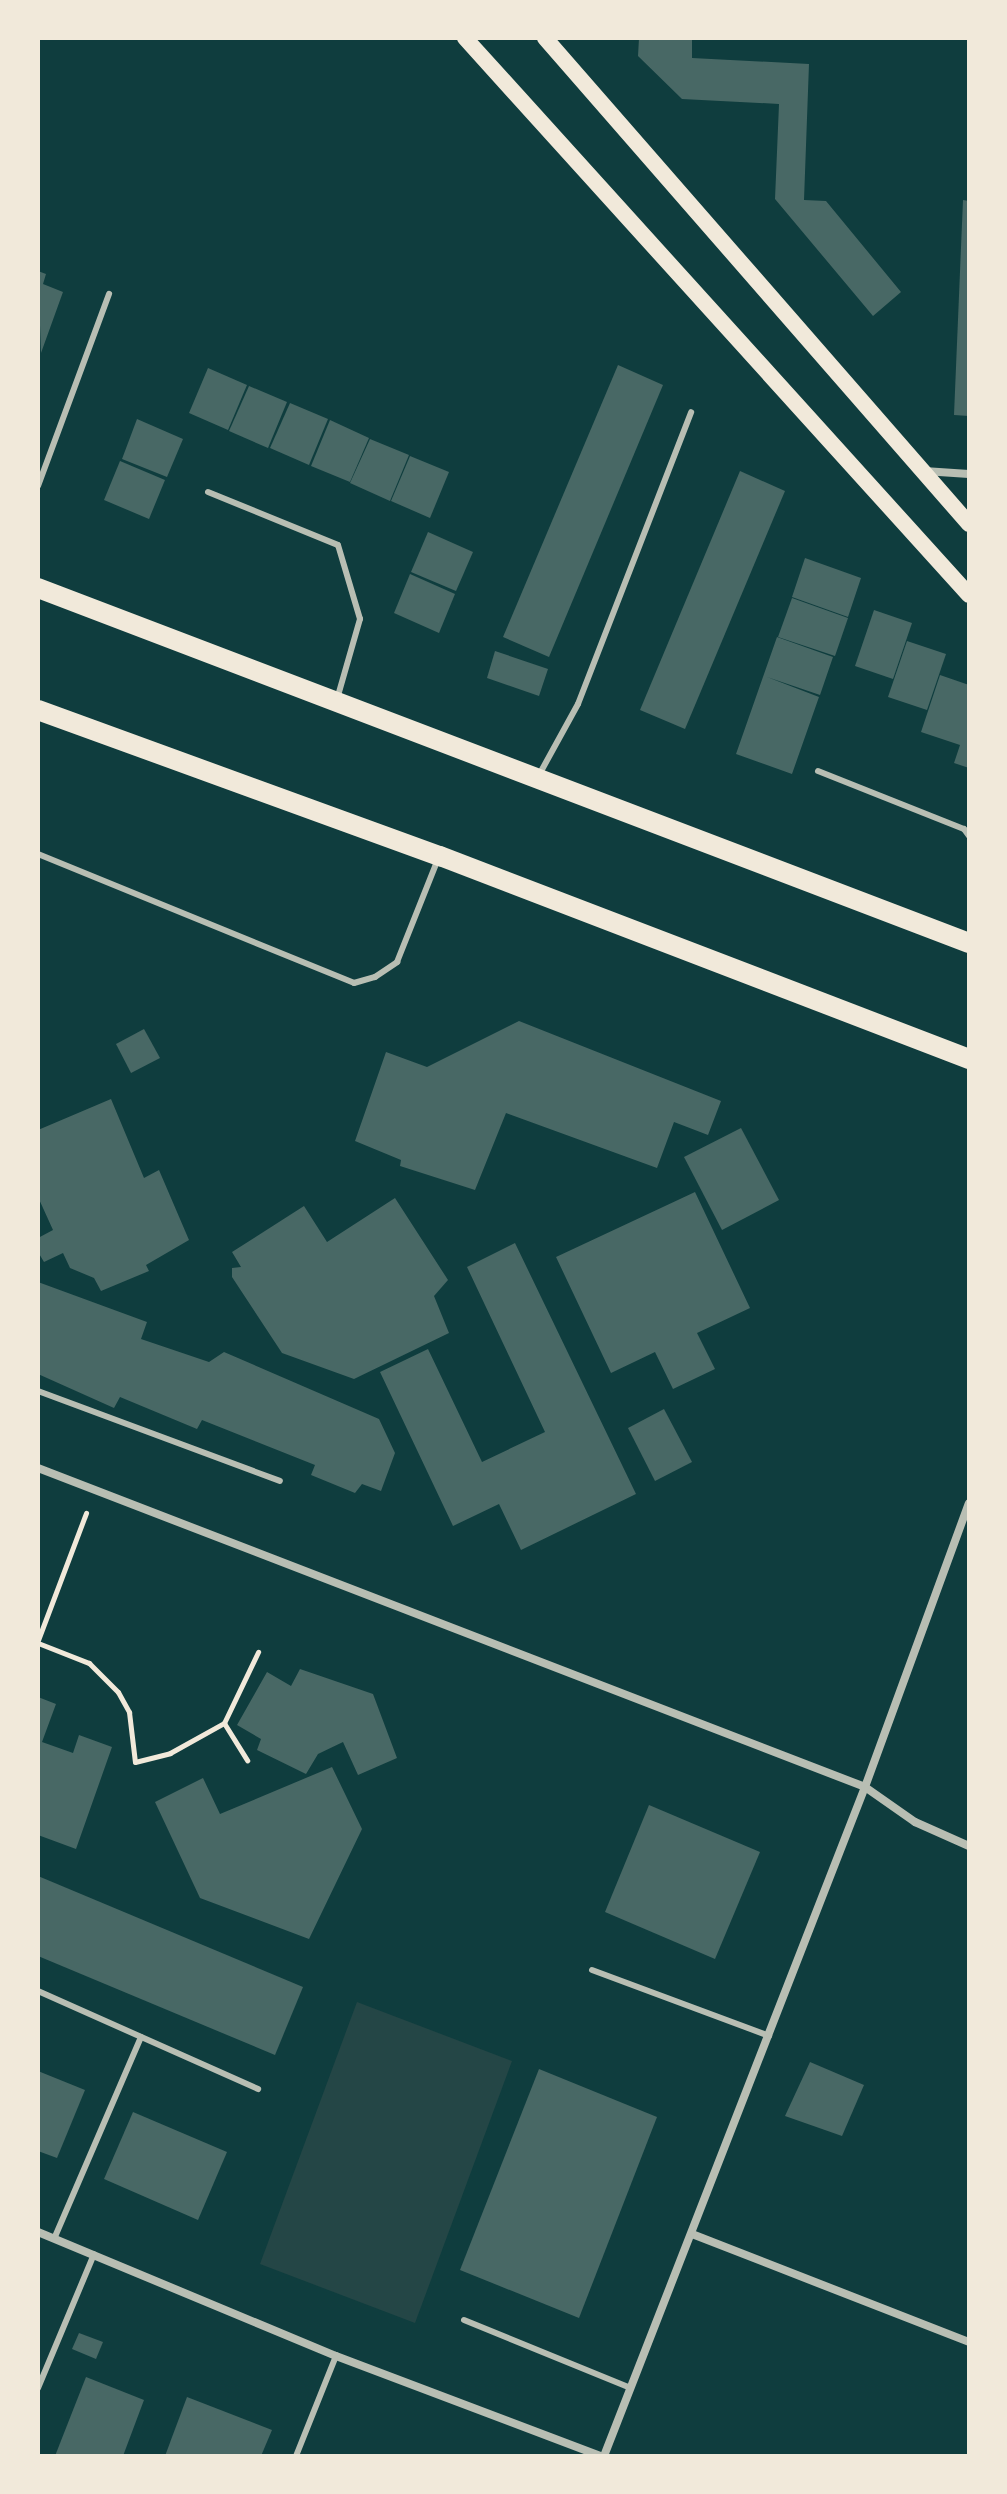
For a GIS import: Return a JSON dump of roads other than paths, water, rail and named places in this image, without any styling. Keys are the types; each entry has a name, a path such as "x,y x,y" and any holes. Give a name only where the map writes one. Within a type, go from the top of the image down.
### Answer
{"main road":[{"path":"465,38 969,595"},
{"path":"545,38 969,524"},
{"path":"38,588 969,943"},
{"path":"38,710 440,856 969,1059"}],"street":[{"path":"919,470 969,474"},
{"path":"38,1468 865,1787 915,1822 969,1846"},
{"path":"38,2232 336,2356 602,2456 692,2234 865,1787 969,1503"},
{"path":"692,2234 969,2342"}],"lane":[{"path":"38,486 109,294"},
{"path":"537,778 578,704 691,412"},
{"path":"208,492 338,545 360,619 335,703"},
{"path":"818,771 964,829 969,836"},
{"path":"38,854 354,983 375,977 397,962 440,856"},
{"path":"38,1391 280,1481"},
{"path":"592,1970 769,2036"},
{"path":"38,1991 258,2089"},
{"path":"54,2239 141,2037"},
{"path":"38,2388 94,2254"},
{"path":"464,2320 631,2388"},
{"path":"296,2456 336,2356"}]}
